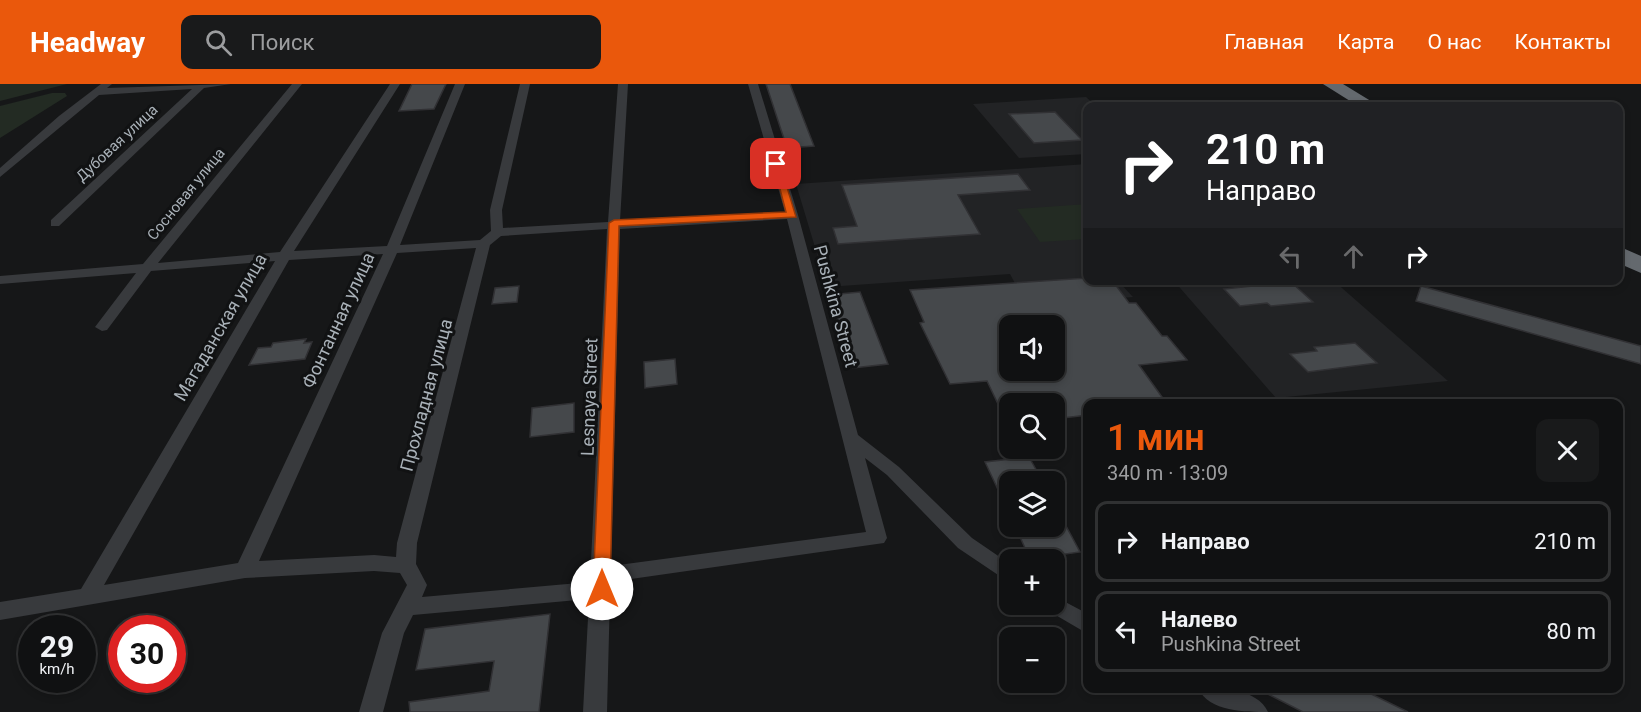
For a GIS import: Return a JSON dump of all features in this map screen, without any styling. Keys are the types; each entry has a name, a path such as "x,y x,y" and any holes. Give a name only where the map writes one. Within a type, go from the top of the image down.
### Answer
{"highway":[{"path":"1331,84 1363,102"},
{"path":"1623,256 1641,266"}],"street":[{"path":"0,174 63,118 107,84"},
{"path":"96,92 226,84"},
{"name":"Сосновая улица","path":"102,327 148,266 297,84"},
{"name":"Магаданская улица","path":"88,595 284,256 395,84"},
{"name":"Фонтанная улица","path":"245,570 392,249 460,84"},
{"path":"497,232 496,210 525,84"},
{"name":"Lesnaya Street","path":"595,712 614,223 623,84"},
{"name":"Pushkina Street","path":"601,582 876,538 792,214 753,84"},
{"name":"Дубовая улица","path":"55,223 201,86"},
{"path":"0,280 148,266 484,244 497,232 614,223 792,214"},
{"name":"Прохладная улица","path":"371,712 393,633 417,585 414,575 406,566 407,543 484,244"},
{"path":"850,437 893,471 965,543 999,567"},
{"path":"0,611 245,570 374,563 406,566"},
{"path":"406,607 601,582"},
{"path":"1065,611 1083,622"},
{"path":"1219,693 1256,712"}],"shaded area":[{"path":"0,84 67,84 0,101"},
{"path":"52,93 65,93 67,96 0,138 0,106"},
{"path":"1086,97 1092,102 1083,102 1083,154 1019,158 973,104"},
{"path":"1083,164 1083,285 1122,285 1133,297 1027,306 1010,274 827,287 796,184"},
{"path":"1083,204 1083,239 1040,242 1017,209"},
{"path":"1177,285 1339,285 1448,381 1276,398"}],"building":[{"path":"412,84 446,84 434,109 399,111"},
{"path":"766,84 790,84 814,146 787,148"},
{"path":"1055,112 1082,140 1034,143 1009,114"},
{"path":"1018,174 1030,190 958,195 980,234 838,244 833,228 857,226 842,185"},
{"path":"1083,278 1083,285 1116,285 1129,303 1136,303 1162,336 1167,336 1187,360 1139,365 1163,399 1083,399 1083,416 1065,418 1065,393 999,393 998,404 987,381 950,384 920,323 924,322 910,290"},
{"path":"1262,285 1294,285 1313,302 1240,306 1224,289"},
{"path":"519,286 517,302 492,304 495,288"},
{"path":"1421,286 1641,346 1641,364 1416,301"},
{"path":"860,292 888,364 853,368 829,295"},
{"path":"306,339 304,343 312,342 305,359 249,365 258,348 271,347 273,343"},
{"path":"1355,343 1377,363 1308,372 1290,354 1317,351 1314,347"},
{"path":"675,359 677,384 645,388 644,362"},
{"path":"574,403 574,432 530,437 532,408"},
{"path":"1030,459 1037,471 999,471 999,492 985,462"},
{"path":"1066,526 1080,552 1065,554 1065,549 1025,549 1020,537 1065,537"},
{"path":"550,614 539,712 410,712 409,702 489,691 494,661 416,670 425,629"},
{"path":"1266,693 1369,693 1408,712 1303,712"}],"route":[{"path":"602,589 614,223 792,214 776,164"}]}
